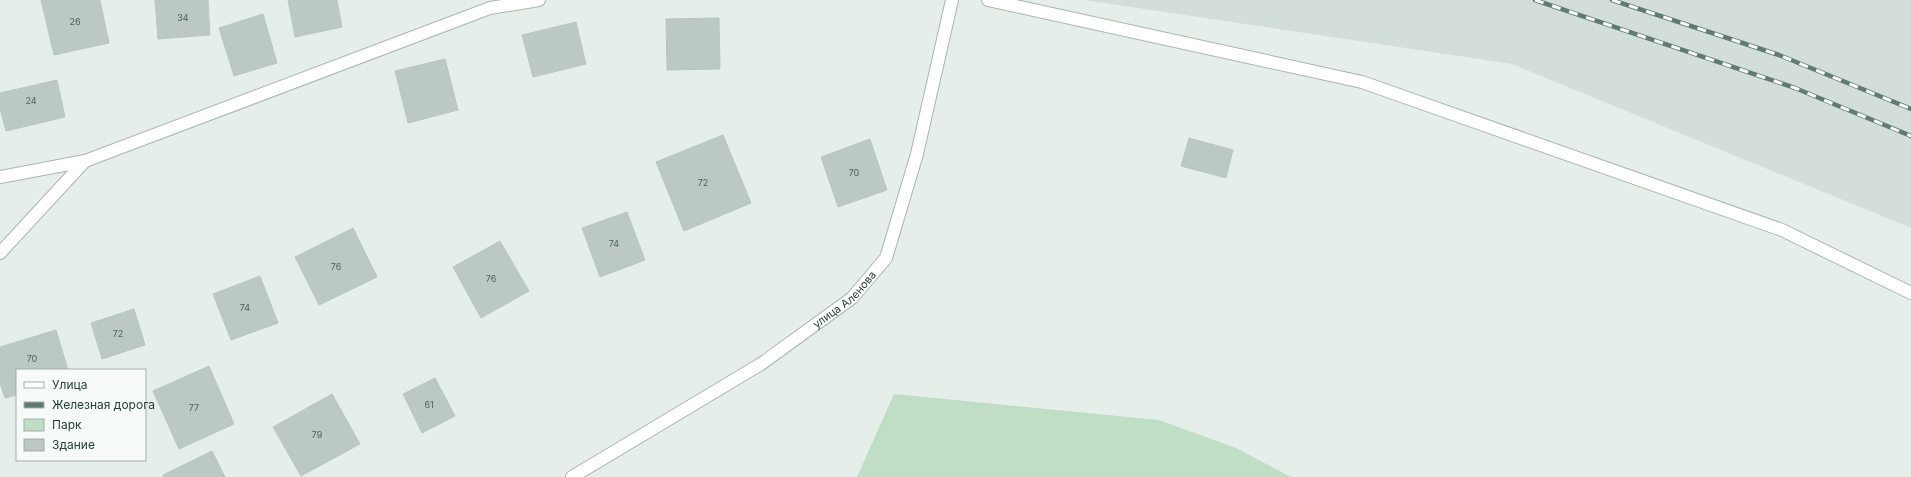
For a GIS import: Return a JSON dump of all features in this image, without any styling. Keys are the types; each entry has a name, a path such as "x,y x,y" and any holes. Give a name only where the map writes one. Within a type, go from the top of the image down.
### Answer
{"street":[{"path":"0,177 85,161 488,4 539,0"},
{"name":"улица Аленова","path":"572,477 761,364 852,298 886,258 917,154 952,0"},
{"path":"988,0 1362,82 1782,230 1911,293"},
{"path":"0,253 85,161"}],"shaded area":[{"path":"1084,0 1911,0 1911,228 1512,64"}],"green space":[{"path":"894,394 1159,420 1236,448 1291,477 857,477"}],"building":[{"path":"41,0 100,0 109,43 54,55"},
{"path":"155,0 208,0 210,35 158,39"},
{"path":"288,0 337,0 342,27 295,37"},
{"path":"263,14 277,63 234,76 219,28"},
{"path":"719,18 720,69 667,70 666,19"},
{"path":"576,22 586,64 533,77 522,35"},
{"path":"445,59 458,110 408,123 395,71"},
{"path":"57,80 65,117 6,131 0,108 0,93"},
{"path":"723,135 751,203 684,231 656,162"},
{"path":"1189,138 1233,150 1226,178 1181,166"},
{"path":"870,139 887,190 838,207 821,157"},
{"path":"627,212 645,260 600,277 582,228"},
{"path":"353,228 377,277 319,305 295,257"},
{"path":"500,241 529,291 481,318 453,267"},
{"path":"260,276 278,323 231,340 213,294"},
{"path":"134,309 145,345 102,359 91,323"},
{"path":"56,330 68,369 16,369 16,395 5,398 0,383 0,347"},
{"path":"209,366 234,424 179,449 153,391"},
{"path":"435,378 455,416 422,433 403,394"},
{"path":"332,394 360,444 301,476 273,427"},
{"path":"212,451 225,477 164,477 163,475"}],"railway":[{"path":"1535,0 1795,88 1911,136"},
{"path":"1612,0 1779,55 1911,109"}]}
